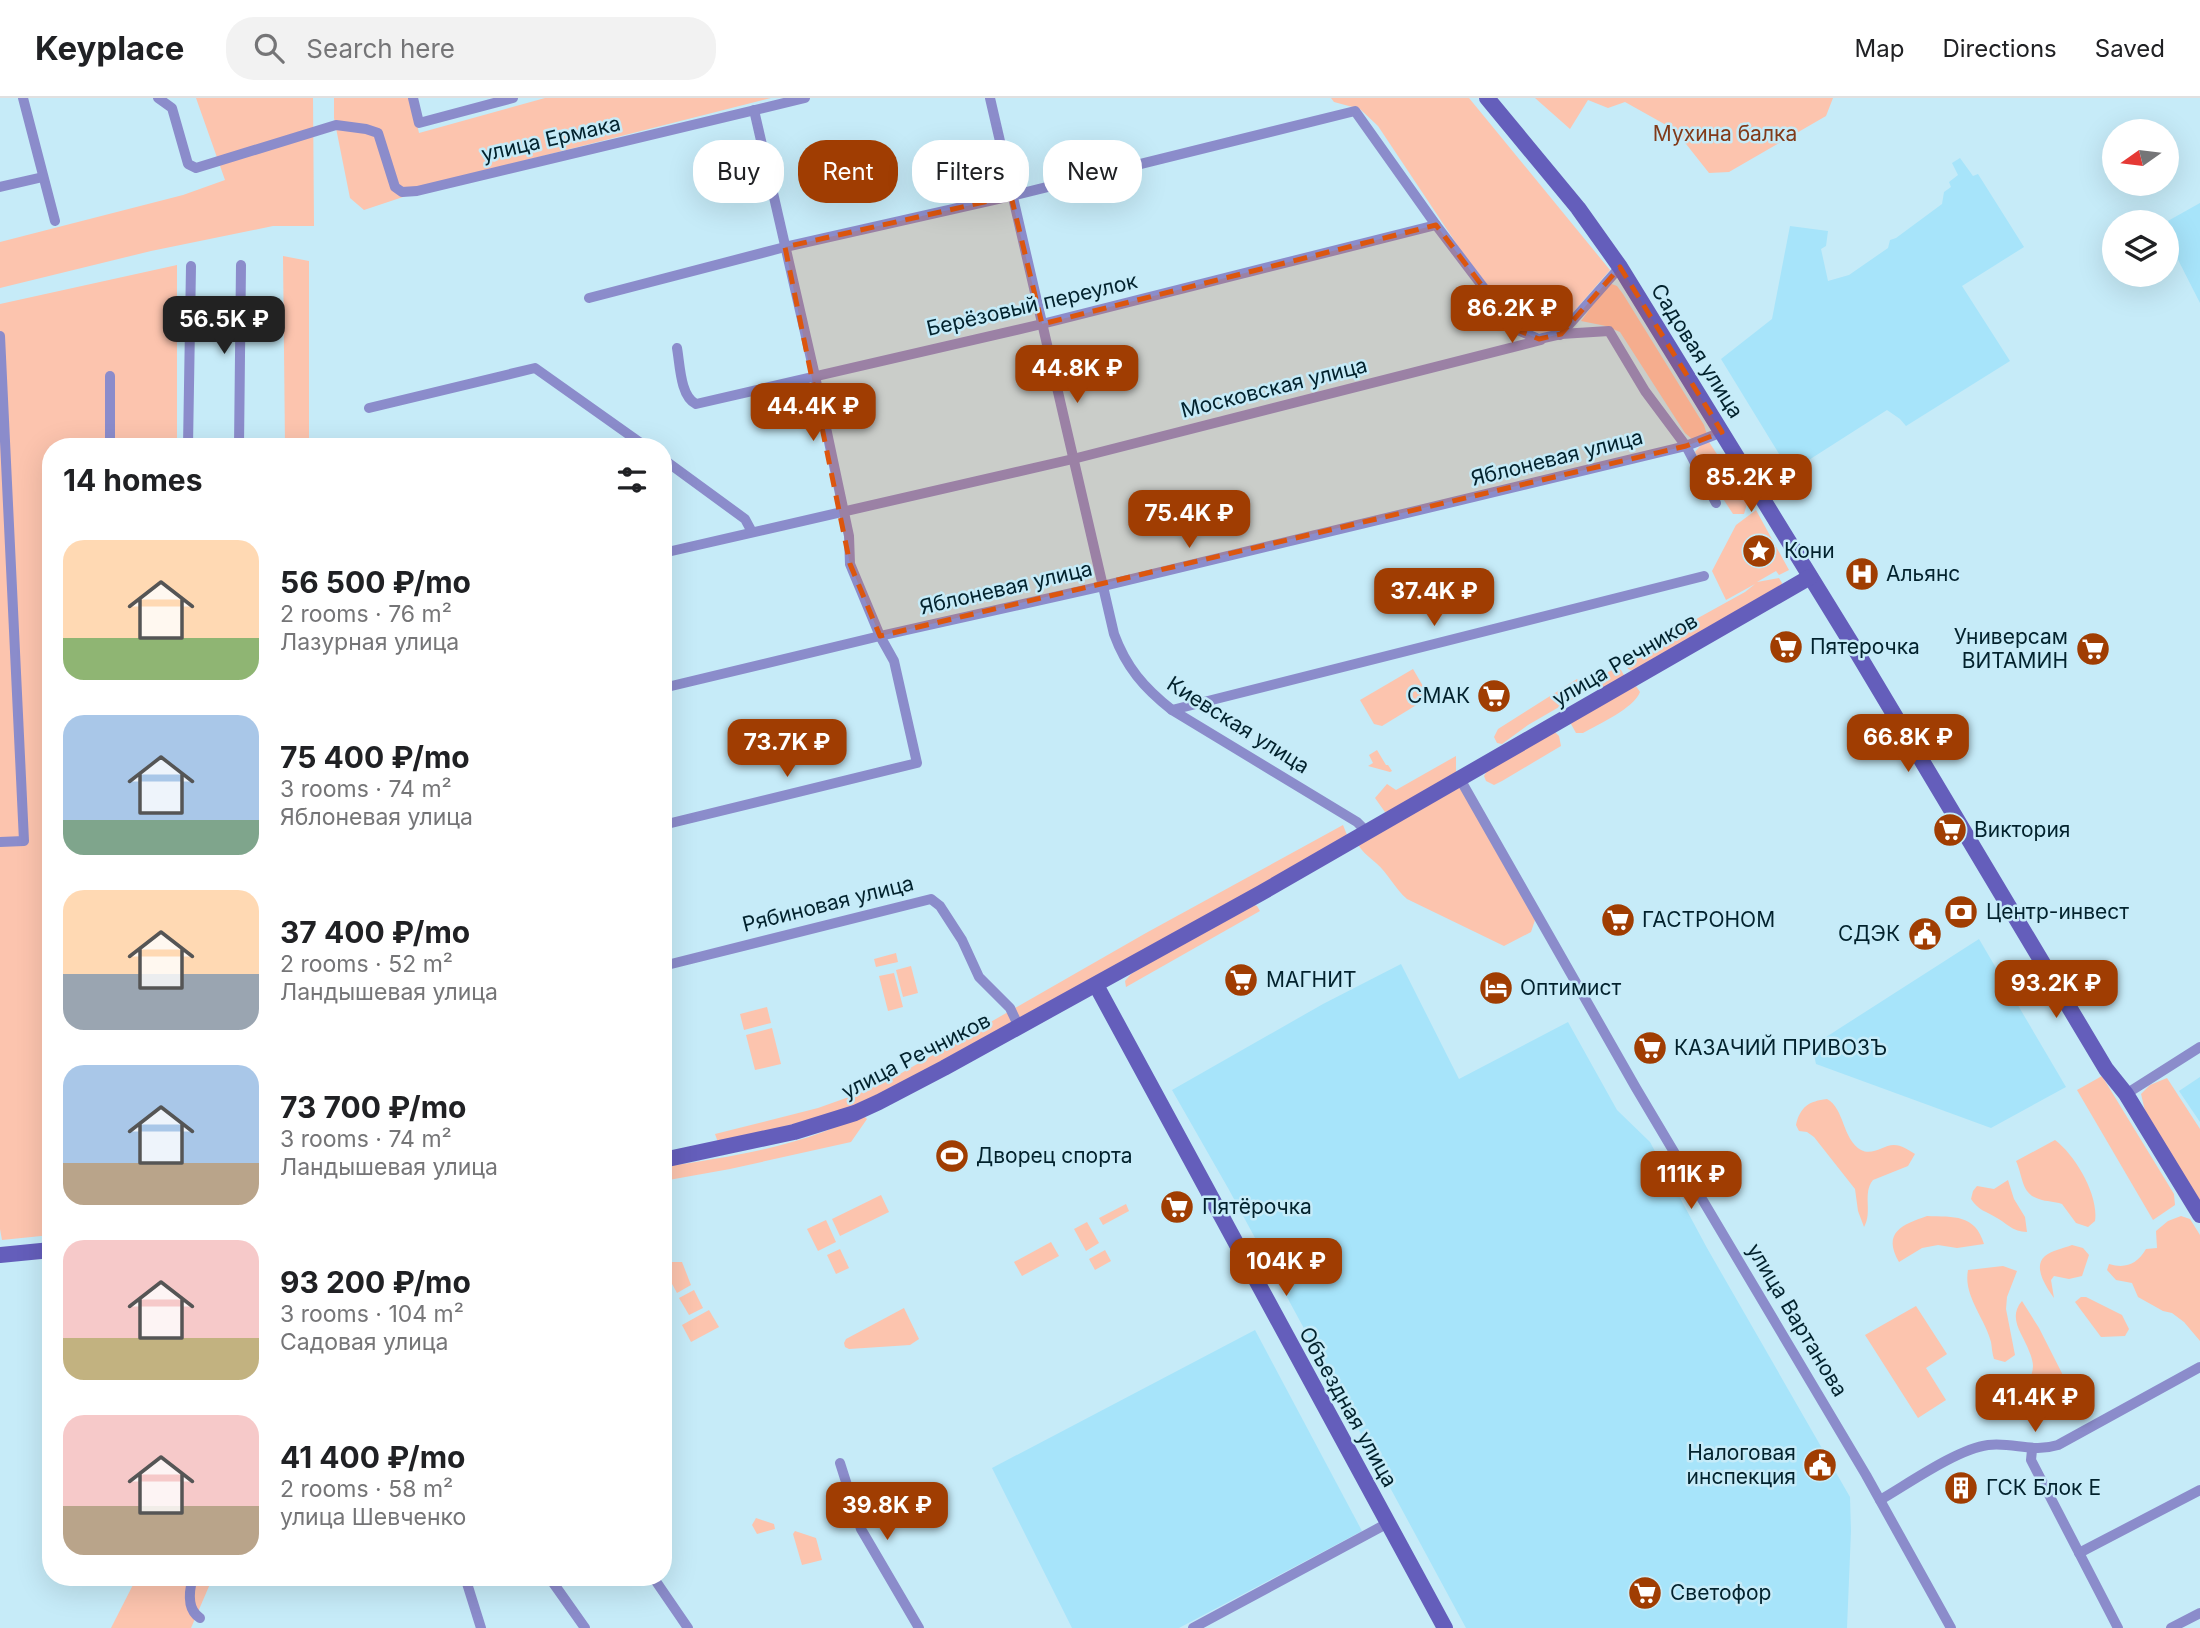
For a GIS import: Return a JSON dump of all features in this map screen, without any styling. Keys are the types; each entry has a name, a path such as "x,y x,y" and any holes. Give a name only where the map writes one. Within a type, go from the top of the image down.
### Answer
{"main road":[{"name":"Садовая улица","path":"1487,98 1578,208 1620,267 1811,577 2106,1069 2126,1094 2200,1216"},
{"name":"улица Речников","path":"672,1158 794,1132 855,1113 944,1068 1367,832 1811,577"},
{"name":"Объездная улица","path":"1096,985 1446,1628"},
{"path":"0,1255 42,1251"}],"street":[{"path":"23,98 55,221"},
{"name":"улица Ермака","path":"158,98 172,108 188,164 196,168 337,125 378,133 395,187 402,192 417,191 805,98"},
{"path":"413,98 419,123 513,98"},
{"name":"Киевская улица","path":"989,98 998,140"},
{"path":"672,823 917,763 894,661 880,636 850,564 849,536 816,376 754,110"},
{"path":"1029,192 1355,111 1436,225 1515,329 1539,339 1562,334 1609,331 1645,391 1686,446 1716,503"},
{"path":"0,187 43,177"},
{"path":"589,298 785,247 980,203"},
{"name":"Киевская улица","path":"1013,203 1114,634 1129,667 1148,691 1172,710 1346,815 1367,832"},
{"name":"Берёзовый переулок","path":"677,348 686,393 695,404 1042,324 1436,225"},
{"path":"239,438 241,265"},
{"path":"188,438 191,266"},
{"path":"1562,334 1620,267"},
{"name":"Московская улица","path":"672,551 1073,459 1562,334"},
{"path":"0,336 24,841 0,842"},
{"path":"369,408 535,368 634,438"},
{"path":"110,376 110,438"},
{"name":"Яблоневая улица","path":"672,686 1686,446 1722,432"},
{"path":"672,466 745,519 752,531"},
{"path":"1172,710 1704,576"},
{"name":"улица Вартанова","path":"1460,779 1636,1088 1880,1500 1951,1628"},
{"name":"Рябиновая улица","path":"672,964 931,899 940,906 962,940 976,972 1010,1008 1019,1027"},
{"path":"2126,1094 2200,1047"},
{"path":"1880,1500 1974,1448 1999,1445 2032,1450 2058,1445 2200,1367"},
{"path":"2032,1450 2031,1460 2118,1628"},
{"path":"840,1463 861,1529 919,1628"},
{"path":"2079,1553 2200,1490"},
{"path":"1193,1628 1388,1523"},
{"path":"191,1586 191,1607 194,1614 200,1618"},
{"path":"468,1586 481,1628"},
{"path":"555,1586 584,1628"},
{"path":"659,1586 688,1628"},
{"path":"2171,1628 2200,1613"}],"highlighted area":[{"path":"1011,196 1042,324 1436,225 1515,329 1539,339 1561,334 1620,267 1722,432 1686,446 880,636 850,564 785,247"}],"shaded area":[{"path":"1960,158 1973,176 1978,174 2024,247 1962,286 2010,361 1906,426 1887,410 1790,472 1721,359 1772,319 1790,226 1828,231 1826,246 1821,249 1828,281 1849,275 1888,248 1890,240 1942,204 1944,192 1951,187 1949,182 1958,175 1952,163"},
{"path":"2200,203 2200,303 2179,262 2179,215"},
{"path":"1979,939 2066,1087 1991,1128 1816,1064 1812,1046"},
{"path":"1401,964 1459,1079 1568,1022 1617,1110 1650,1142 1707,1248 1850,1497 1847,1628 1466,1628 1228,1188 1172,1090 1323,1004"},
{"path":"2200,1077 2200,1122 2179,1091"},
{"path":"1255,1330 1362,1531 1179,1628 1072,1628 992,1468"}],"green space":[{"path":"196,98 313,98 314,226 273,226 151,251 0,288 0,242 183,195 225,180"},
{"path":"334,98 411,98 419,133 545,98 771,98 472,174 364,210 350,198 334,118"},
{"path":"1331,98 1469,98 1610,270 1556,332 1538,333 1524,327 1462,252 1378,126 1360,109 1334,102"},
{"name":"Мухина балка","path":"1535,98 1833,98 1826,116 1729,172 1709,173 1675,130 1625,102 1608,108 1588,100 1570,129"},
{"path":"283,256 309,261 309,438 285,438"},
{"path":"177,265 177,438 42,438 42,1236 2,1240 0,1229 0,304"},
{"path":"1609,283 1617,286 1623,294 1704,425 1707,435 1692,439 1685,433 1620,332 1581,321"},
{"path":"1709,442 1747,504 1744,514 1733,514 1701,465 1695,452 1701,445"},
{"path":"1756,510 1789,570 1779,575 1776,571 1757,582 1779,578 1782,583 1780,589 1633,671 1628,669 1625,663 1642,649 1755,584 1726,600 1712,571 1736,525"},
{"path":"1616,668 1621,670 1625,677 1602,689 1599,682"},
{"path":"1413,669 1427,693 1423,701 1382,726 1374,724 1360,700"},
{"path":"1577,679 1583,684 1585,692 1528,725 1502,744 1497,743 1494,737 1498,729"},
{"path":"1636,686 1640,692 1624,710 1583,733 1576,733 1571,724 1573,720"},
{"path":"1555,732 1559,736 1561,746 1494,785 1486,781 1484,776 1487,771"},
{"path":"1377,750 1392,771 1368,766 1373,763 1369,755"},
{"path":"1456,756 1456,774 1393,810 1385,812 1375,798 1387,784 1396,790"},
{"path":"1458,784 1535,920 1531,932 1504,946 1407,899 1356,841"},
{"path":"1343,825 1347,835 1258,887 861,1105 719,1145 715,1134 818,1108 863,1092 898,1075 1146,933"},
{"path":"1250,903 1260,911 1126,987 1125,981 1131,974"},
{"path":"896,953 898,962 876,967 874,959"},
{"path":"911,966 918,993 903,997 896,970"},
{"path":"894,973 903,1007 888,1011 879,976"},
{"path":"767,1007 771,1023 744,1030 740,1014"},
{"path":"772,1028 781,1064 755,1070 746,1035"},
{"path":"2102,1076 2174,1194 2175,1205 2153,1220 2077,1090"},
{"path":"2167,1078 2200,1129 2200,1202 2146,1115 2141,1094 2150,1085"},
{"path":"1827,1099 1837,1110 1850,1139 1861,1150 1870,1152 1894,1145 1915,1154 1908,1166 1873,1180 1868,1191 1868,1215 1864,1227 1858,1211 1855,1189 1814,1137 1799,1131 1796,1125 1806,1106"},
{"path":"863,1115 867,1119 851,1142 672,1179 672,1166 744,1154 823,1132"},
{"path":"2055,1140 2078,1165 2089,1188 2095,1221 2088,1227 2076,1223 2062,1204 2033,1197 2023,1184 2016,1161"},
{"path":"2008,1180 2014,1199 2025,1217 2027,1232 2011,1227 1980,1208 1971,1199 1977,1186 1994,1189"},
{"path":"881,1195 889,1212 840,1236 832,1219"},
{"path":"1126,1204 1129,1211 1103,1225 1099,1218"},
{"path":"1927,1216 1955,1217 1969,1222 1980,1234 1984,1244 1957,1248 1938,1245 1922,1248 1899,1262 1893,1243 1897,1231"},
{"path":"2181,1216 2190,1219 2200,1235 2200,1341 2184,1322 2172,1313 2138,1297 2132,1283 2116,1280 2107,1270 2109,1264 2130,1264 2146,1249 2157,1248 2156,1231 2168,1221"},
{"path":"826,1220 836,1242 818,1251 807,1229"},
{"path":"1087,1222 1099,1243 1086,1251 1074,1229"},
{"path":"1051,1242 1059,1256 1022,1276 1014,1262"},
{"path":"2072,1245 2083,1248 2089,1255 2082,1276 2069,1279 2054,1276 2051,1280 2054,1298 2042,1277 2041,1261 2045,1256"},
{"path":"840,1249 849,1268 836,1274 827,1255"},
{"path":"1105,1250 1111,1261 1095,1270 1089,1259"},
{"path":"672,1262 682,1262 691,1285 677,1293 672,1284"},
{"path":"2003,1266 2017,1271 2007,1297 2006,1309 2015,1355 2005,1362 1994,1359 1988,1333 1971,1298 1967,1280 1968,1270"},
{"path":"694,1290 703,1308 689,1315 679,1298"},
{"path":"2081,1297 2122,1315 2129,1329 2125,1336 2101,1337 2075,1302"},
{"path":"2022,1301 2073,1395 2074,1403 2063,1411 2046,1409 2038,1404 2031,1392 2032,1361 2016,1320"},
{"path":"1916,1306 1947,1354 1926,1368 1946,1400 1918,1418 1865,1335"},
{"path":"904,1308 919,1339 910,1345 849,1349 845,1347 846,1339"},
{"path":"709,1310 719,1327 691,1342 682,1325"},
{"path":"756,1518 774,1524 775,1529 757,1534 752,1525"},
{"path":"795,1531 816,1538 822,1560 802,1565 793,1534"},
{"path":"132,1586 209,1586 191,1628 111,1628"}],"place":[{"name":"Кони","path":"1759,551"},
{"name":"Альянс","path":"1862,574"},
{"name":"Пятерочка","path":"1786,647"},
{"name":"Универсам ВИТАМИН","path":"2093,649"},
{"name":"СМАК","path":"1494,696"},
{"name":"Виктория","path":"1950,830"},
{"name":"Центр-инвест","path":"1961,912"},
{"name":"ГАСТРОНОМ","path":"1618,920"},
{"name":"СДЭК","path":"1925,934"},
{"name":"МАГНИТ","path":"1241,980"},
{"name":"Оптимист","path":"1496,988"},
{"name":"КАЗАЧИЙ ПРИВОЗЪ","path":"1650,1048"},
{"name":"Дворец спорта","path":"952,1156"},
{"name":"Пятёрочка","path":"1177,1207"},
{"name":"Налоговая инспекция","path":"1820,1465"},
{"name":"ГСК Блок Е","path":"1961,1488"},
{"name":"Светофор","path":"1645,1593"}]}
